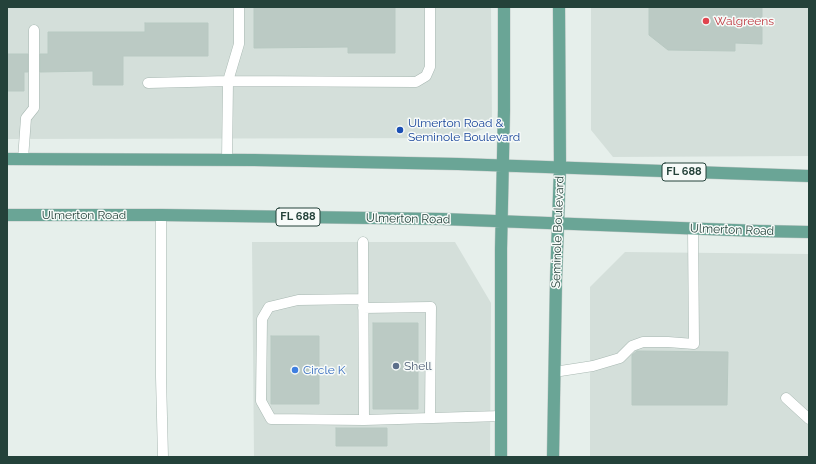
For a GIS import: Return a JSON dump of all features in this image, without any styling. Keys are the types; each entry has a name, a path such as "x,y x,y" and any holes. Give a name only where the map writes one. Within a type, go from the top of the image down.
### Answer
{"main road":[{"path":"501,457 504,7"},
{"name":"Seminole Boulevard","path":"553,457 560,167 559,7"},
{"name":"FL 688","path":"7,159 227,160 503,165 809,176"},
{"name":"Ulmerton Road","path":"7,215 161,215 502,221 809,232"}],"lane":[{"path":"227,160 228,81 239,44 239,7"},
{"path":"148,83 228,81 416,82 426,76 430,67 430,7"},
{"path":"23,159 26,118 34,108 34,30"},
{"path":"161,215 160,377 163,457"},
{"path":"554,372 593,366 620,358 632,346 643,342 694,344 693,229"},
{"path":"363,242 364,420"},
{"path":"430,418 431,307 298,300 269,307 262,319 261,401 271,419 364,420 501,416"},
{"path":"786,398 809,419"}],"shaded area":[{"path":"7,7 491,7 492,126 459,138 7,139"},
{"path":"591,7 809,7 809,156 613,157 591,130"},
{"path":"252,242 455,242 491,303 490,457 254,457"},
{"path":"625,252 809,254 809,457 590,457 590,287"}],"building":[{"path":"254,7 395,7 395,53 348,53 348,47 254,48"},
{"name":"Walgreens","path":"649,7 762,7 762,44 735,43 735,51 668,50 649,35"},
{"path":"145,23 208,23 208,56 123,56 123,85 93,85 93,71 40,72 40,54 48,54 48,32 145,32"},
{"path":"7,54 28,54 28,72 24,72 24,91 7,91"},
{"name":"Shell","path":"373,323 418,323 418,409 373,409"},
{"name":"Circle K","path":"271,336 319,336 319,404 271,404"},
{"path":"637,351 728,352 727,405 632,405 632,355"},
{"path":"336,428 387,428 387,446 336,446"}],"place":[{"name":"Walgreens","path":"706,21"},
{"name":"Ulmerton Road & Seminole Boulevard","path":"400,130"},
{"name":"Shell","path":"396,366"},
{"name":"Circle K","path":"295,370"}]}
